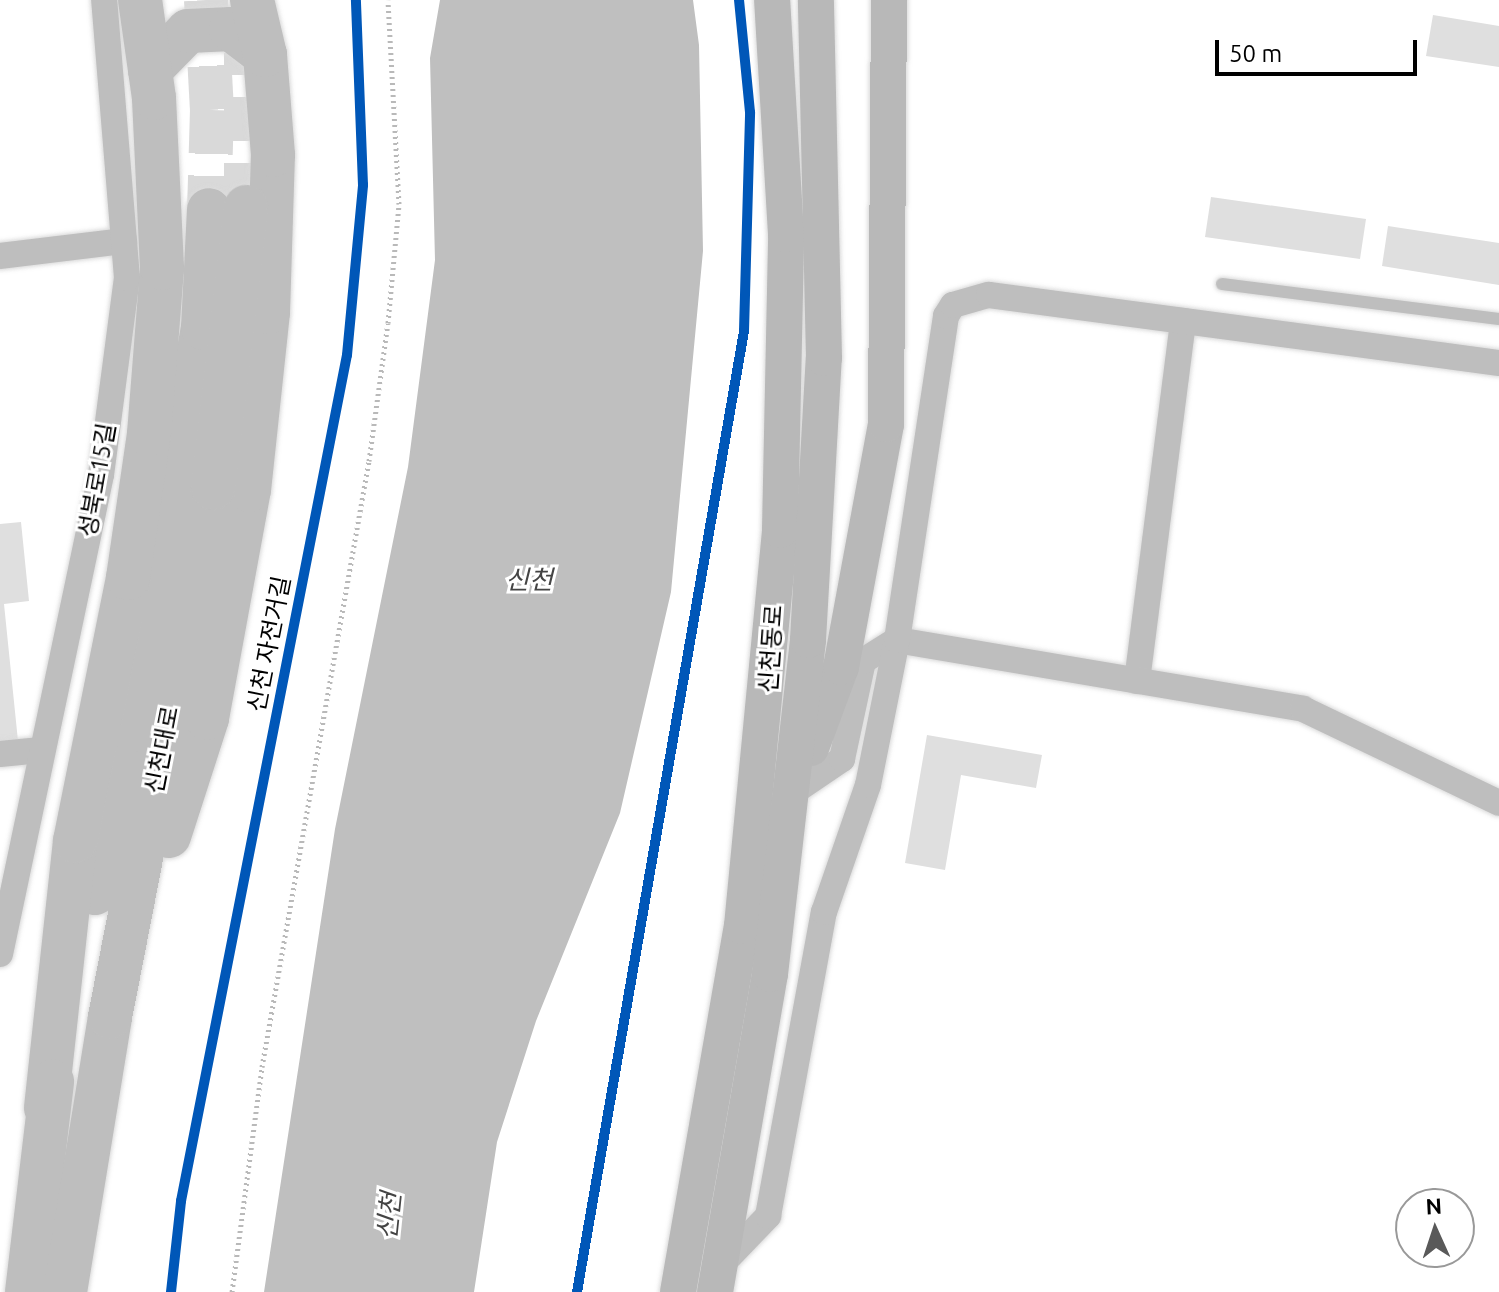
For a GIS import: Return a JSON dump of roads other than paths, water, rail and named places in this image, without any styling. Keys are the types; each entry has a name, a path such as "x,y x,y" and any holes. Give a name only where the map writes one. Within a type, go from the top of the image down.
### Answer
{"highway":[{"path":"46,1108 75,841 128,578 149,434 162,268 150,70 140,0"},
{"path":"252,0 265,55"},
{"path":"110,1017 207,718 249,490 269,296 273,155 265,55 267,0"},
{"path":"150,70 188,31 231,29 265,55"},
{"name":"신천대로","path":"27,1292 46,1108 132,730 203,328 228,209 213,488 110,1017 65,1292"}],"main road":[{"name":"신천동로","path":"678,1292 742,926 780,530 786,234 772,0"},
{"name":"신천동로","path":"717,1280 770,974 795,791 824,358 816,0"},
{"path":"795,791 841,667 886,424 889,0"}],"street":[{"name":"성북로15길","path":"0,954 101,475 127,278 104,0"},
{"path":"0,256 124,241"},
{"path":"717,1280 768,1216 824,912 868,785 897,640 946,316 953,305 989,295 1499,363"},
{"path":"1137,681 1183,321"},
{"path":"795,791 842,759 863,661 897,640 1303,709 1499,803"},
{"path":"0,754 41,750"}],"lane":[{"path":"1222,284 1499,319"}],"water":[{"name":"신천","path":"440,0 693,0 699,45 703,251 671,592 620,813 536,1021 497,1142 474,1292 264,1292 335,829 408,467 435,260 430,58"}],"tunnel":[{"path":"206,0 212,110 209,210"},
{"path":"246,53 246,207"}]}
